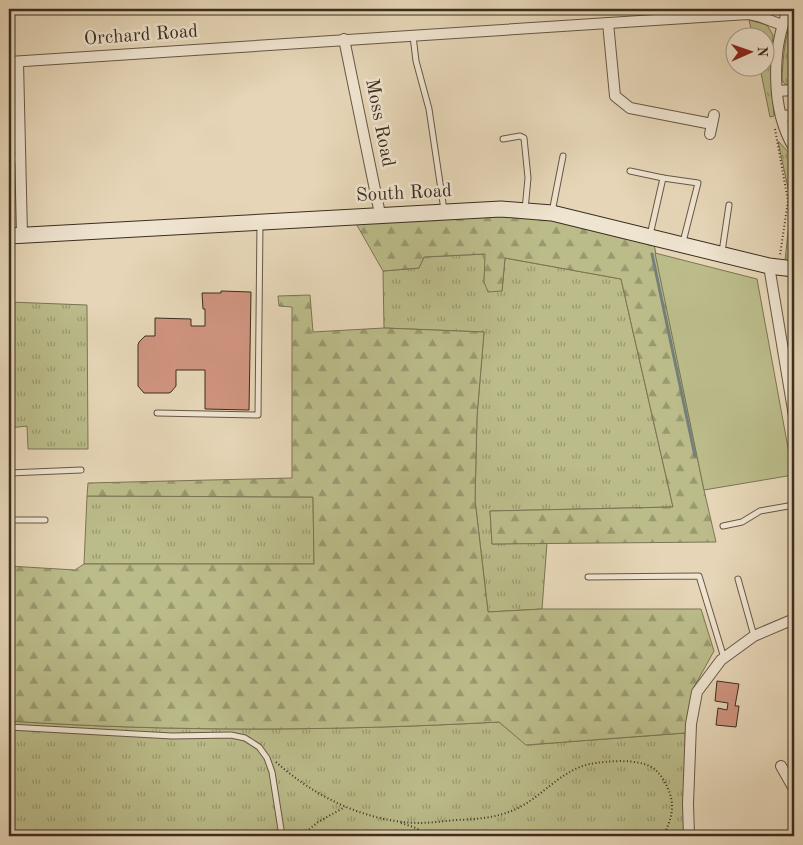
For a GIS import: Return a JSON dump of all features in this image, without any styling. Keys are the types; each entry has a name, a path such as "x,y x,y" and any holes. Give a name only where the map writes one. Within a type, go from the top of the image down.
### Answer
{"main road":[{"name":"South Road","path":"15,235 501,209 552,213 721,255 774,267 794,268"}],"street":[{"path":"789,9 782,26 778,45 777,101 788,137 794,148"},
{"name":"Orchard Road","path":"14,62 748,14 782,26"},
{"path":"608,23 614,96 630,108 712,124"},
{"name":"Moss Road","path":"344,39 380,214"},
{"path":"14,62 20,159 15,235"},
{"path":"777,91 794,90"},
{"path":"782,116 794,115"},
{"path":"774,267 794,416"},
{"path":"689,836 688,804 691,724 697,692 724,658 754,636 794,619"},
{"path":"781,766 794,789"}],"lane":[{"path":"413,36 416,61 429,109 444,212"},
{"path":"503,139 520,136 524,138 528,178 525,211"},
{"path":"552,213 563,156"},
{"path":"9,159 20,159"},
{"path":"630,171 698,183 683,245"},
{"path":"650,237 663,178"},
{"path":"721,255 729,205"},
{"path":"157,413 258,415 258,251 260,222"},
{"path":"9,473 80,470"},
{"path":"723,526 742,522 760,511 794,505"},
{"path":"9,520 45,520"},
{"path":"588,577 699,576 724,658"},
{"path":"738,579 754,636"},
{"path":"9,727 172,736 231,735 245,738 259,747 267,758 272,772 282,836"}],"path":[{"path":"774,267 788,201 774,130 782,116"},
{"path":"276,761 307,786 345,807 386,820 420,823 495,817 518,808 574,770 588,765 622,762 642,764 652,767 660,774 666,785 672,806 672,817 664,836"},
{"path":"301,836 318,822 345,807"},
{"path":"397,821 430,836"}],"green space":[{"path":"794,15 794,87 787,86 782,81 786,39"},
{"path":"749,20 767,25 769,28 751,28"},
{"path":"762,78 772,78 774,116 770,117"},
{"path":"778,141 794,158 794,261 785,261 791,203"},
{"path":"466,213 544,216 654,244 716,542 492,544 490,511 673,507 621,279 505,258 502,291 488,292 484,282 485,254 424,257 419,268 383,271 354,220"},
{"path":"655,253 757,279 793,475 704,490"},
{"path":"486,254 484,281 502,291 505,258 621,279 673,507 490,511 492,544 547,543 542,609 488,612 475,500 477,416 484,332 384,328 383,271 419,268 424,257"},
{"path":"310,295 313,332 384,328 484,332 477,416 475,500 488,612 542,609 701,609 714,651 694,687 685,733 526,745 499,722 315,729 192,729 9,721 9,566 75,570 84,564 314,564 313,497 87,496 88,483 292,478 292,307 279,306 278,296"},
{"path":"9,302 87,305 88,449 28,449 27,426 9,428"},
{"path":"87,496 313,497 314,564 84,564"},
{"path":"9,721 192,729 315,729 499,722 527,745 685,733 689,836 9,836"}],"building":[{"path":"221,291 251,292 249,410 205,409 205,370 176,370 176,386 171,392 144,393 138,386 138,345 145,336 155,336 155,318 191,319 191,326 205,326 205,309 203,309 202,293 221,293"},
{"path":"717,681 739,684 735,706 739,706 736,727 716,725 718,708 727,710 728,703 715,701"}],"waterway":[{"path":"652,254 695,456"}]}
